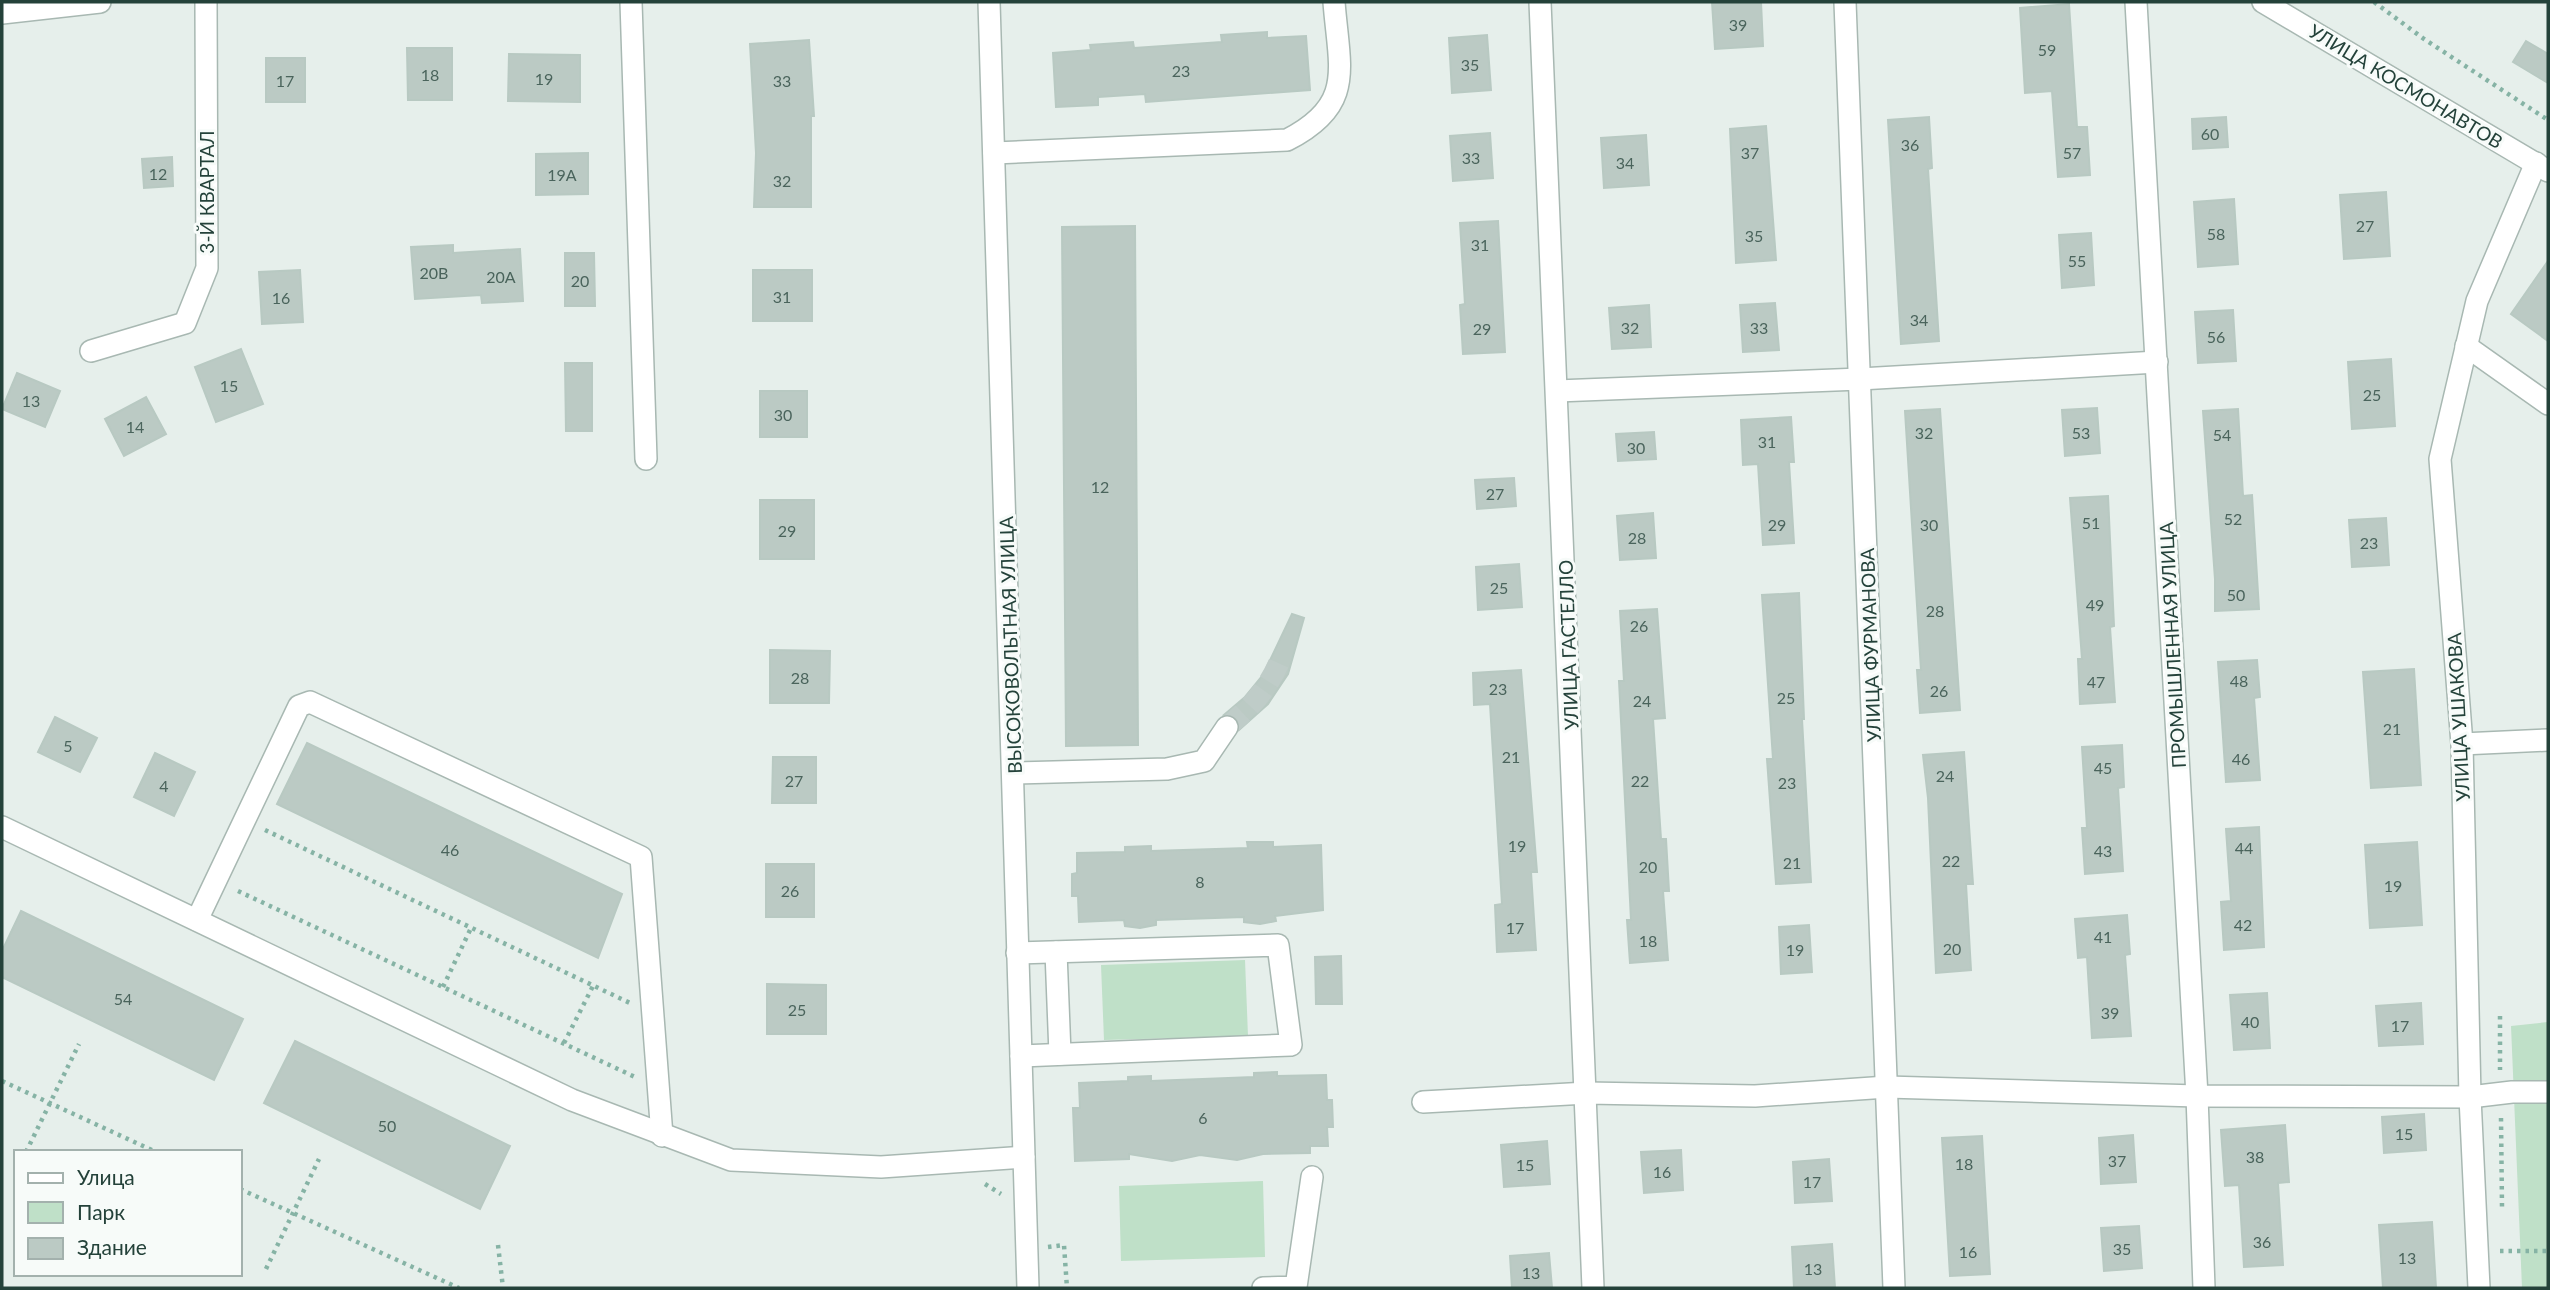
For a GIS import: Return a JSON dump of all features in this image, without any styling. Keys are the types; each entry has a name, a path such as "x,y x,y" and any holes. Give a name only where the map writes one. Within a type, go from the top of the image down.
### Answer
{"street":[{"path":"2,13 100,2"},
{"name":"3-Й КВАРТАЛ","path":"91,351 185,323 207,268 206,2"},
{"path":"631,2 646,459"},
{"name":"ВЫСОКОВОЛЬТНАЯ УЛИЦА","path":"989,2 1015,773 1017,953 1028,1288"},
{"path":"994,153 1287,140 1314,127 1335,101 1339,68 1334,2"},
{"name":"УЛИЦА ГАСТЕЛЛО","path":"1540,2 1593,1288"},
{"name":"УЛИЦА ФУРМАНОВА","path":"1845,2 1894,1288"},
{"name":"ПРОМЫШЛЕННАЯ УЛИЦА","path":"2136,2 2196,1096 2204,1288"},
{"name":"УЛИЦА КОСМОНАВТОВ","path":"2263,2 2542,167"},
{"name":"УЛИЦА УШАКОВА","path":"2479,1288 2470,1097 2462,744 2440,458 2477,302 2542,167"},
{"path":"2466,346 2548,404"},
{"path":"1557,391 1860,379 2157,362"},
{"path":"197,920 299,706 310,702 641,857 662,1136"},
{"path":"1015,773 1167,769 1203,761 1227,727"},
{"path":"2462,744 2548,740"},
{"path":"2,827 572,1100 731,1160 881,1167 1024,1157"},
{"path":"1017,953 1278,945 1290,1045 1021,1056"},
{"path":"1056,952 1060,1054"},
{"path":"1423,1102 1587,1093 1755,1096 1887,1087 2196,1096 2470,1097 2548,1092"},
{"path":"1263,1288 1296,1287 1312,1177"}],"path":[{"path":"2374,2 2424,39 2548,120"},
{"path":"245,820 653,1014"},
{"path":"216,880 659,1088"},
{"path":"443,987 471,928"},
{"path":"564,1043 593,986"},
{"path":"2500,1016 2502,1212"},
{"path":"27,1150 79,1044"},
{"path":"2,1081 152,1150"},
{"path":"266,1269 319,1159"},
{"path":"981,1181 999,1192 1003,1198"},
{"path":"242,1190 459,1288"},
{"path":"2503,1238 2504,1264"},
{"path":"498,1245 503,1288"},
{"path":"2477,1251 2548,1251"}],"green space":[{"path":"1245,960 1248,1036 1104,1040 1101,965"},
{"path":"2548,1022 2548,1288 2522,1288 2511,1026"},
{"path":"1263,1181 1265,1257 1121,1261 1119,1186"}],"building":[{"path":"1712,2 1761,2 1763,46 1715,49"},
{"path":"2069,4 2077,127 2087,127 2090,175 2058,177 2052,91 2025,93 2020,8"},
{"path":"1267,32 1267,38 1306,36 1310,90 1146,102 1145,94 1098,97 1098,105 1056,107 1053,53 1091,50 1090,45 1133,42 1134,48 1222,42 1221,35"},
{"path":"1487,35 1491,90 1452,93 1449,38"},
{"path":"809,40 814,116 811,116 811,207 754,207 756,153 750,44"},
{"path":"2526,41 2548,54 2548,83 2513,62"},
{"path":"407,48 452,48 452,100 408,100"},
{"path":"509,54 580,55 580,102 508,101"},
{"path":"266,58 305,58 305,102 266,102"},
{"path":"1929,117 1932,168 1928,169 1939,341 1901,344 1888,120"},
{"path":"2226,117 2228,147 2193,149 2192,119"},
{"path":"1766,126 1776,260 1736,263 1730,129"},
{"path":"1490,133 1493,178 1453,181 1450,136"},
{"path":"1646,135 1649,185 1604,188 1601,138"},
{"path":"588,153 588,194 536,195 536,154"},
{"path":"172,157 173,186 144,188 142,159"},
{"path":"2386,192 2390,256 2344,259 2340,195"},
{"path":"2234,199 2238,264 2198,267 2194,202"},
{"path":"1498,221 1505,352 1463,354 1460,305 1465,304 1460,223"},
{"path":"1135,226 1138,745 1066,746 1062,227"},
{"path":"2091,233 2094,285 2062,288 2059,235"},
{"path":"453,245 453,253 520,249 523,301 482,303 481,295 415,299 411,247"},
{"path":"565,253 594,253 595,306 565,306"},
{"path":"2548,261 2548,341 2511,314"},
{"path":"300,270 303,322 262,324 259,272"},
{"path":"753,270 812,270 812,321 753,321"},
{"path":"1775,303 1779,350 1743,352 1740,305"},
{"path":"1649,305 1651,347 1612,349 1609,308"},
{"path":"2233,310 2236,361 2198,363 2195,312"},
{"path":"241,349 263,404 216,422 195,367"},
{"path":"2391,359 2395,426 2352,429 2348,362"},
{"path":"565,363 592,363 592,431 566,431"},
{"path":"17,373 60,391 45,427 2,409"},
{"path":"760,391 807,391 807,437 760,437"},
{"path":"146,397 166,434 124,456 105,419"},
{"path":"2097,408 2100,453 2065,456 2062,410"},
{"path":"1940,409 1960,710 1920,713 1917,670 1921,670 1905,411"},
{"path":"2238,409 2243,496 2252,495 2259,609 2215,611 2203,411"},
{"path":"1791,417 1794,462 1789,462 1794,543 1763,545 1758,464 1743,465 1741,420"},
{"path":"1654,432 1656,459 1618,461 1616,434"},
{"path":"1514,478 1516,506 1477,509 1475,480"},
{"path":"2108,496 2114,626 2110,627 2115,702 2080,704 2078,659 2082,659 2070,498"},
{"path":"760,500 814,500 814,559 760,559"},
{"path":"1653,513 1656,558 1620,560 1617,516"},
{"path":"2386,518 2389,565 2352,567 2349,520"},
{"path":"1519,564 1522,607 1478,610 1476,567"},
{"path":"1799,593 1802,719 1811,882 1776,884 1767,759 1773,759 1762,595"},
{"path":"1657,609 1665,718 1653,719 1661,839 1666,839 1669,891 1663,891 1668,960 1630,963 1627,920 1631,920 1619,681 1624,681 1620,611"},
{"path":"1292,614 1304,618 1288,674 1268,704 1239,730 1235,717 1224,715 1245,697 1263,675"},
{"path":"770,650 830,651 829,703 770,703"},
{"path":"2257,660 2260,697 2254,698 2260,780 2226,782 2218,662"},
{"path":"2414,669 2421,785 2371,788 2363,672"},
{"path":"1521,670 1537,872 1531,872 1536,950 1497,952 1495,905 1502,904 1490,704 1474,705 1473,673"},
{"path":"55,717 97,738 80,772 38,752"},
{"path":"307,743 622,894 598,958 277,804"},
{"path":"2122,745 2124,787 2118,788 2123,871 2085,874 2082,828 2087,828 2082,747"},
{"path":"1964,752 1973,884 1966,884 1971,970 1936,973 1928,798 1923,755"},
{"path":"155,753 195,772 174,816 134,797"},
{"path":"773,757 816,757 816,803 772,803"},
{"path":"2259,827 2264,947 2224,950 2221,902 2231,901 2226,829"},
{"path":"1247,842 1273,842 1273,847 1321,845 1323,910 1275,916 1276,921 1260,924 1244,922 1244,917 1156,920 1156,925 1140,928 1125,926 1124,920 1079,922 1078,896 1072,896 1072,874 1077,873 1077,853 1125,852 1125,847 1151,846 1151,851 1248,848"},
{"path":"2417,842 2422,925 2370,928 2365,845"},
{"path":"766,864 814,864 814,917 766,917"},
{"path":"21,911 243,1019 214,1080 2,977 2,951"},
{"path":"2127,915 2130,954 2125,955 2131,1036 2092,1038 2087,957 2078,958 2075,919"},
{"path":"1809,925 1812,972 1781,974 1779,927"},
{"path":"1341,956 1342,1004 1316,1004 1315,957"},
{"path":"767,984 826,985 826,1034 767,1034"},
{"path":"2267,993 2270,1048 2234,1050 2230,995"},
{"path":"2421,1003 2423,1044 2379,1046 2376,1006"},
{"path":"295,1041 510,1146 480,1209 264,1103"},
{"path":"1277,1072 1277,1076 1326,1075 1327,1100 1332,1100 1333,1127 1327,1127 1328,1146 1310,1146 1310,1153 1263,1154 1237,1160 1200,1155 1172,1161 1129,1154 1129,1159 1075,1161 1073,1108 1080,1108 1079,1083 1128,1081 1128,1077 1151,1076 1151,1081 1254,1077 1254,1073"},
{"path":"2424,1114 2426,1150 2384,1153 2382,1117"},
{"path":"2285,1125 2289,1182 2278,1183 2283,1265 2244,1267 2239,1185 2225,1186 2221,1130"},
{"path":"2133,1135 2136,1182 2101,1184 2099,1138"},
{"path":"1982,1136 1990,1274 1950,1276 1942,1138"},
{"path":"1547,1141 1550,1184 1504,1187 1501,1145"},
{"path":"1681,1150 1683,1190 1644,1193 1641,1152"},
{"path":"1829,1159 1832,1201 1795,1203 1793,1162"},
{"path":"2432,1222 2436,1288 2383,1288 2379,1225"},
{"path":"2139,1226 2142,1268 2104,1271 2101,1228"},
{"path":"1832,1244 1835,1288 1794,1288 1792,1247"},
{"path":"1549,1253 1552,1288 1512,1288 1510,1256"}],"tunnel":[{"path":"1227,727 1260,695 1282,655"}]}
